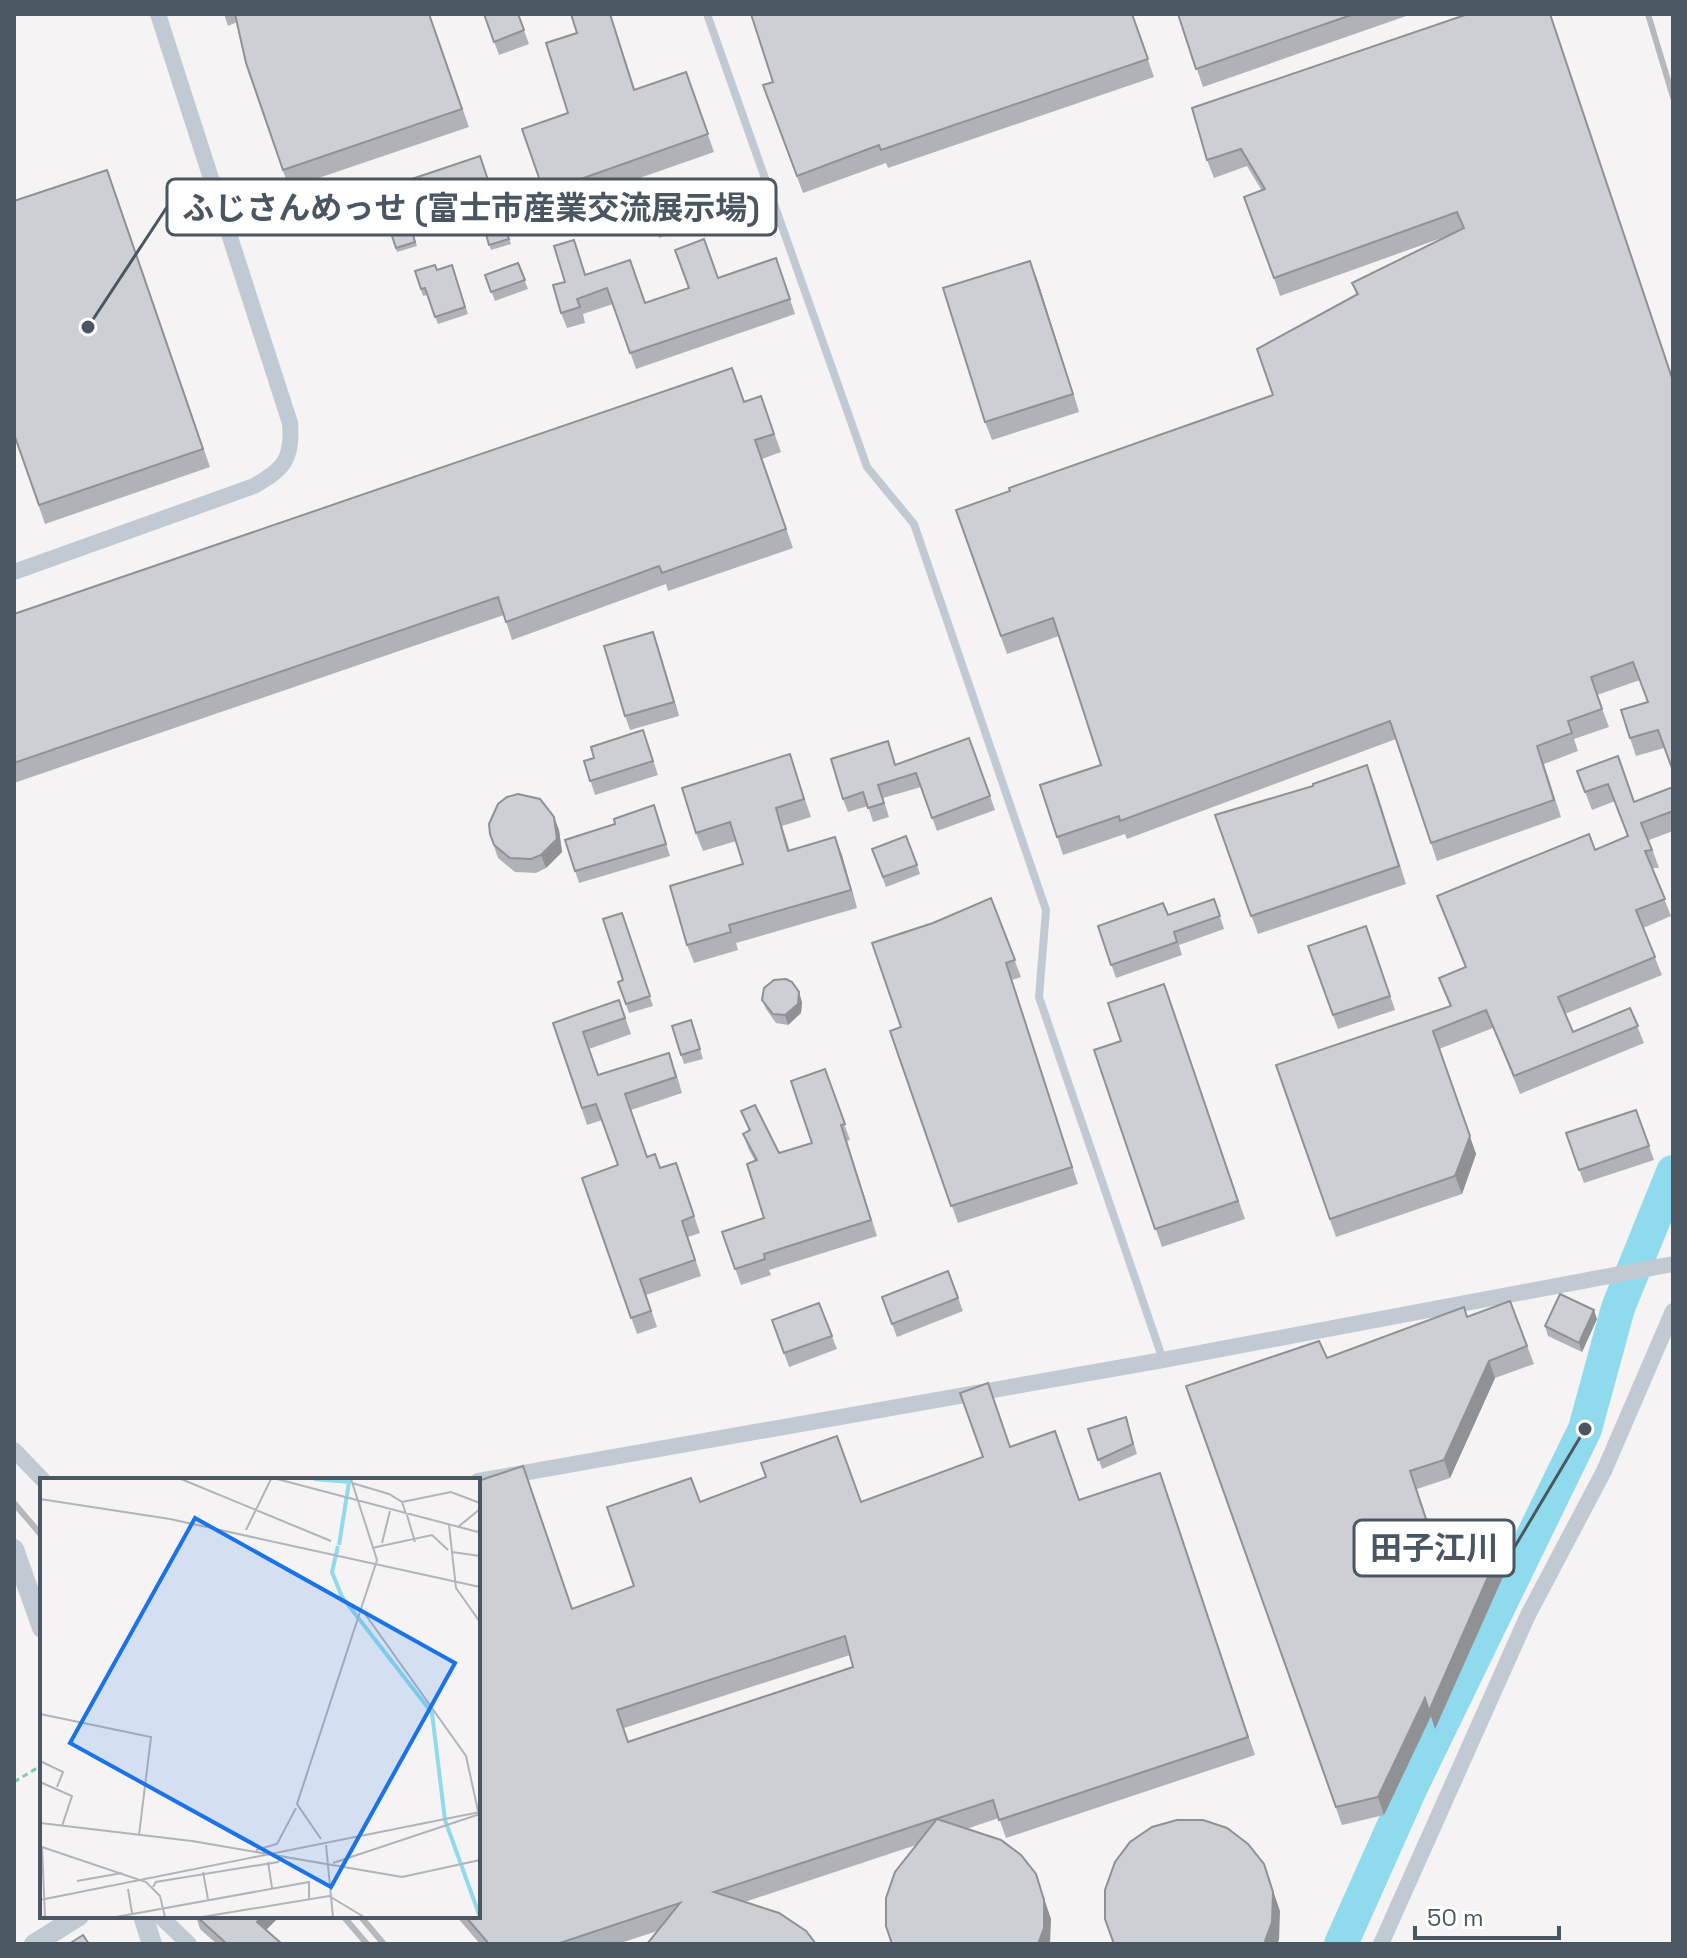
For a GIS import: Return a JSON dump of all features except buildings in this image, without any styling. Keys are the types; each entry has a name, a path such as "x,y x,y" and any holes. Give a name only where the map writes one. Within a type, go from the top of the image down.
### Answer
{"street":[{"path":"14,572 254,486 273,475 286,462 292,446 290,423 158,14"},
{"path":"480,1481 1163,1360 1673,1264"},
{"path":"1381,1944 1528,1615 1604,1471 1673,1311"},
{"path":"14,1450 41,1478"},
{"path":"14,1549 19,1576 40,1623"},
{"path":"34,1944 76,1918"},
{"path":"144,1918 152,1944"},
{"path":"162,1918 189,1944"}],"lane":[{"path":"707,14 867,467 914,524 1036,880 1046,910 1039,997 1163,1360"}],"path":[{"path":"14,1782 40,1766"}],"waterway":[{"path":"1341,1944 1411,1787 1585,1429 1618,1308 1673,1172"}],"railway":[{"path":"1648,14 1673,97"},
{"path":"14,1503 40,1534"},
{"path":"345,1918 367,1944"},
{"path":"362,1918 384,1944"}],"place":[{"name":"ふじさんめっせ (富士市産業交流展示場)","path":"88,327"},
{"name":"田子江川","path":"1585,1429"}]}
